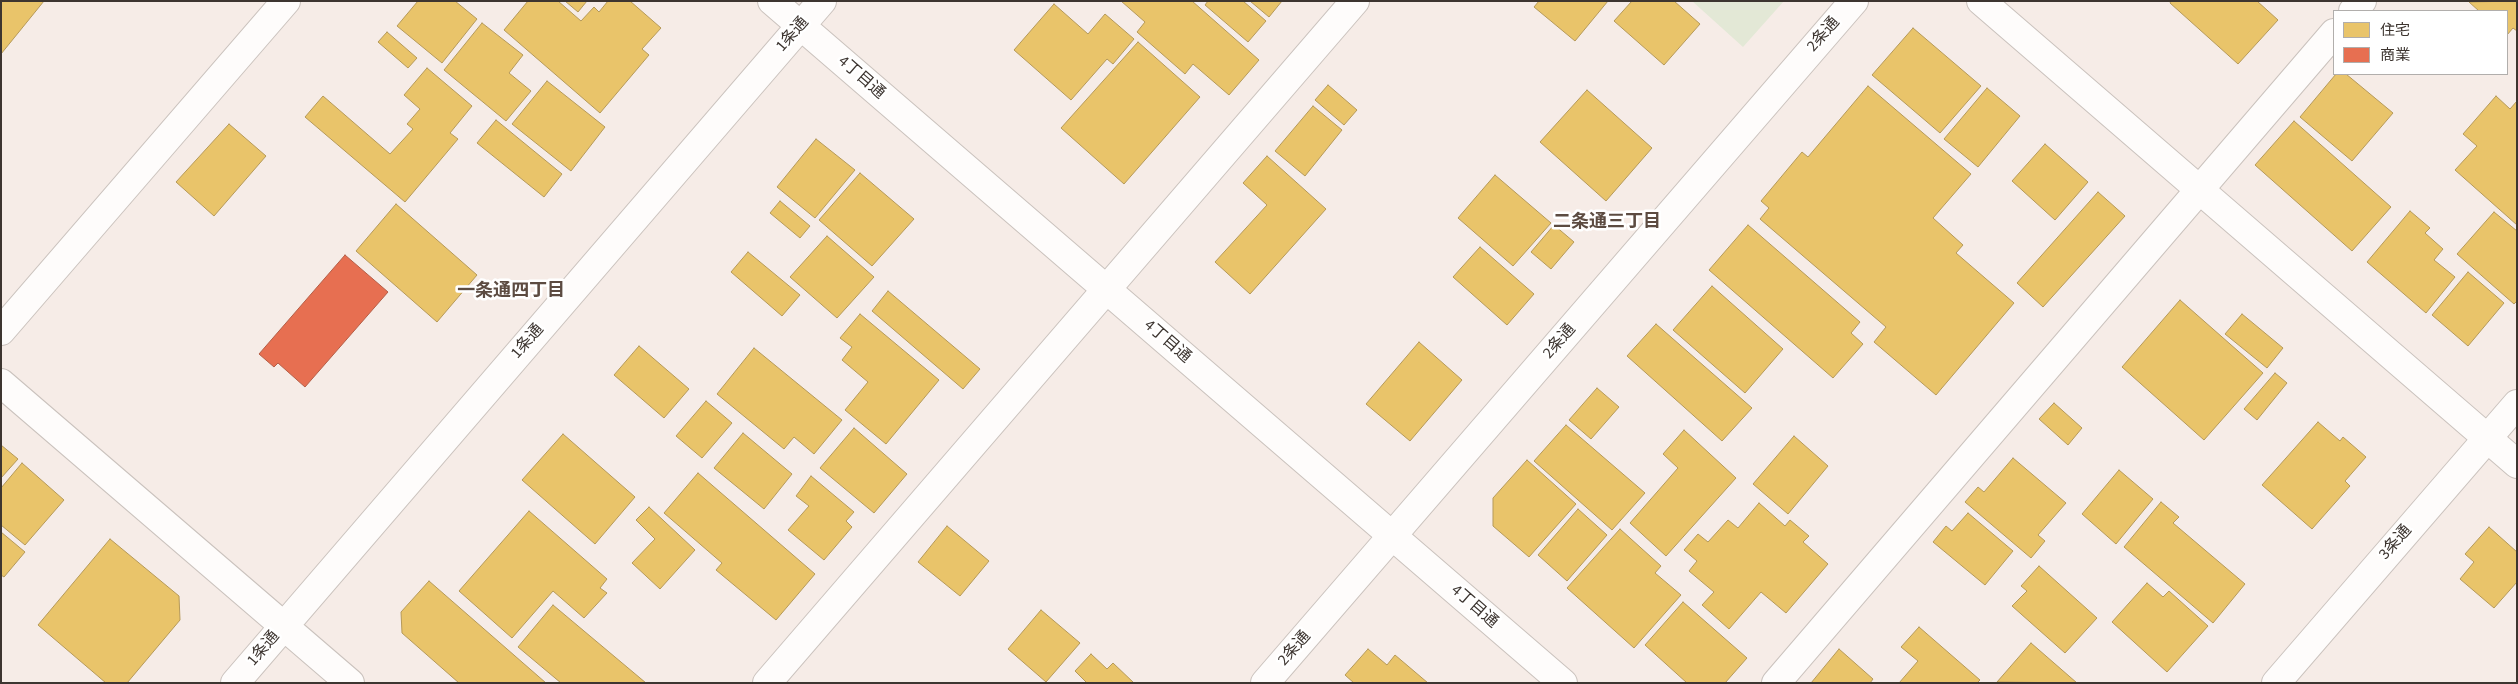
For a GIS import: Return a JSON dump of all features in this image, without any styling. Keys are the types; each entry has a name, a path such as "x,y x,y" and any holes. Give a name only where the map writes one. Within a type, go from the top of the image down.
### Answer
{"street":[{"path":"1,331 286,1"},
{"name":"4丁目通","path":"772,1 1563,683"},
{"name":"1条通","path":"234,683 822,1"},
{"path":"767,683 1355,1"},
{"name":"2条通","path":"1266,683 1854,1"},
{"path":"1981,1 2517,464"},
{"path":"1776,683 2333,34"},
{"path":"1,383 350,683"},
{"name":"3条通","path":"2276,683 2517,404"}],"green space":[{"path":"1692,1 1784,1 1743,47"}],"building: 住宅":[{"path":"1,1 44,1 1,54"},
{"path":"418,1 455,1 477,19 442,63 397,26"},
{"path":"528,1 558,1 581,21 594,7 599,12 608,1 630,1 661,28 642,49 649,55 600,113 504,30"},
{"path":"565,1 587,1 578,12"},
{"path":"1121,1 1192,1 1259,60 1229,95 1193,64 1185,74 1137,32 1145,22"},
{"path":"1208,1 1243,1 1266,21 1248,42 1205,5"},
{"path":"1250,1 1282,1 1269,17"},
{"path":"1539,1 1608,1 1575,41 1534,7"},
{"path":"1632,1 1674,1 1700,24 1664,65 1614,21"},
{"path":"2171,1 2257,1 2278,20 2238,64 2170,3"},
{"path":"2517,1 2517,31 2513,28 2508,34 2508,10 2478,10 2469,2"},
{"path":"1054,4 1088,34 1105,14 1134,39 1113,64 1107,59 1071,100 1014,50"},
{"path":"482,23 523,55 509,73 531,91 506,121 444,70"},
{"path":"1913,28 1981,86 1940,133 1872,75"},
{"path":"387,32 417,58 408,68 378,42"},
{"path":"1138,42 1200,97 1124,184 1061,128"},
{"path":"427,68 472,106 450,133 458,139 405,202 305,117 323,96 390,154 413,129 407,124 420,109 404,95"},
{"path":"2335,75 2347,75 2393,113 2352,161 2300,117"},
{"path":"547,81 605,127 571,171 512,124"},
{"path":"1328,85 1357,110 1344,125 1315,100"},
{"path":"1868,86 1971,174 1933,218 1963,245 1956,253 2014,303 1936,395 1874,342 1886,327 1760,219 1769,208 1761,201 1802,152 1808,157"},
{"path":"1987,88 2020,116 1978,167 1944,139"},
{"path":"1587,90 1652,148 1606,201 1540,142"},
{"path":"2496,96 2510,109 2517,101 2517,225 2455,170 2477,146 2463,134"},
{"path":"1313,106 1342,130 1305,176 1275,151"},
{"path":"496,120 562,174 544,197 477,143"},
{"path":"2294,121 2391,207 2352,251 2255,165"},
{"path":"229,124 266,156 214,216 176,182"},
{"path":"816,139 855,170 815,218 777,187"},
{"path":"2045,144 2088,182 2055,220 2012,181"},
{"path":"1267,156 1326,209 1250,294 1215,262 1267,205 1243,183"},
{"path":"860,173 914,219 872,266 819,220"},
{"path":"1495,175 1551,223 1513,266 1458,218"},
{"path":"2098,192 2125,216 2043,307 2017,283"},
{"path":"780,201 810,226 800,238 770,213"},
{"path":"396,204 477,275 437,322 356,251"},
{"path":"2410,211 2430,228 2425,233 2443,249 2434,260 2455,277 2426,313 2367,262"},
{"path":"2494,212 2517,231 2517,301 2514,304 2457,254"},
{"path":"1554,225 1574,242 1551,269 1531,252"},
{"path":"1748,225 1860,322 1851,333 1863,344 1833,378 1709,270"},
{"path":"827,236 874,277 837,318 790,277"},
{"path":"1480,247 1534,294 1507,325 1453,277"},
{"path":"748,252 800,295 782,316 731,272"},
{"path":"2468,272 2504,303 2468,346 2432,315"},
{"path":"1712,286 1783,349 1745,393 1673,330"},
{"path":"888,291 980,369 963,389 872,311"},
{"path":"2180,300 2263,373 2204,440 2122,367"},
{"path":"860,314 939,380 886,444 845,410 868,382 842,360 852,347 840,338"},
{"path":"2242,314 2283,348 2267,368 2225,334"},
{"path":"1656,324 1752,408 1722,441 1627,356"},
{"path":"1419,342 1462,380 1410,441 1366,404"},
{"path":"639,346 689,389 664,418 614,375"},
{"path":"754,348 842,420 814,454 794,437 784,449 717,394"},
{"path":"2275,373 2287,383 2257,420 2244,409"},
{"path":"1597,388 1619,407 1591,439 1569,420"},
{"path":"706,401 732,423 702,458 676,436"},
{"path":"2054,403 2082,428 2068,445 2039,419"},
{"path":"2318,422 2340,441 2343,437 2366,457 2345,481 2350,486 2312,529 2262,485"},
{"path":"1566,425 1645,493 1612,530 1534,461"},
{"path":"854,428 907,474 874,513 820,468"},
{"path":"1684,430 1736,478 1666,556 1630,523 1678,468 1663,454"},
{"path":"743,433 792,474 764,509 714,468"},
{"path":"563,434 635,497 595,544 522,480"},
{"path":"1794,436 1828,466 1788,514 1753,484"},
{"path":"1,445 18,459 1,478"},
{"path":"2013,458 2066,503 2038,535 2045,541 2031,558 1965,502 1978,487 1984,492"},
{"path":"1527,460 1576,504 1529,557 1493,526 1493,498"},
{"path":"22,463 64,500 25,545 1,525 1,488"},
{"path":"2119,470 2153,499 2116,544 2082,514"},
{"path":"698,473 815,574 776,620 716,570 722,563 664,513"},
{"path":"811,476 854,512 846,521 852,527 824,560 788,530 809,506 796,496"},
{"path":"2161,502 2179,517 2173,523 2245,584 2213,623 2124,547"},
{"path":"1759,503 1785,526 1790,520 1809,536 1803,542 1828,564 1786,613 1761,592 1729,629 1702,605 1714,592 1689,571 1697,561 1684,550 1698,534 1708,542 1728,520 1738,528"},
{"path":"649,507 695,550 660,589 632,563 655,539 636,520"},
{"path":"1578,509 1607,535 1567,581 1538,555"},
{"path":"529,511 607,579 600,588 607,593 584,618 553,591 512,638 459,591"},
{"path":"1968,513 2013,551 1985,585 1933,542 1946,526 1952,531"},
{"path":"947,526 989,561 960,596 918,562"},
{"path":"2489,527 2517,552 2517,582 2494,608 2460,579 2474,562 2465,554"},
{"path":"1620,529 1661,566 1655,573 1681,595 1634,648 1567,588"},
{"path":"1,532 25,552 4,577 1,575"},
{"path":"110,539 179,596 180,620 127,683 106,683 38,625"},
{"path":"2039,566 2097,618 2065,653 2012,606 2027,591 2021,586"},
{"path":"429,581 546,683 459,683 402,633 401,612"},
{"path":"2147,583 2163,597 2169,591 2208,626 2167,672 2112,622"},
{"path":"1683,602 1747,658 1725,683 1687,683 1645,645"},
{"path":"553,605 646,683 561,683 518,647"},
{"path":"1041,610 1080,643 1046,682 1008,649"},
{"path":"1919,627 1980,680 1977,683 1899,683 1918,661 1901,647"},
{"path":"2031,643 2077,683 1997,682"},
{"path":"1368,649 1387,665 1395,655 1428,683 1354,683 1345,675"},
{"path":"1839,649 1873,679 1870,683 1811,683"},
{"path":"1091,654 1107,669 1113,663 1134,683 1087,683 1075,671"}],"building: 商業":[{"path":"345,255 388,292 305,387 278,363 274,367 259,354"}],"district":[{"name":"二条通三丁目","path":"1607,223"},
{"name":"一条通四丁目","path":"511,292"}]}
